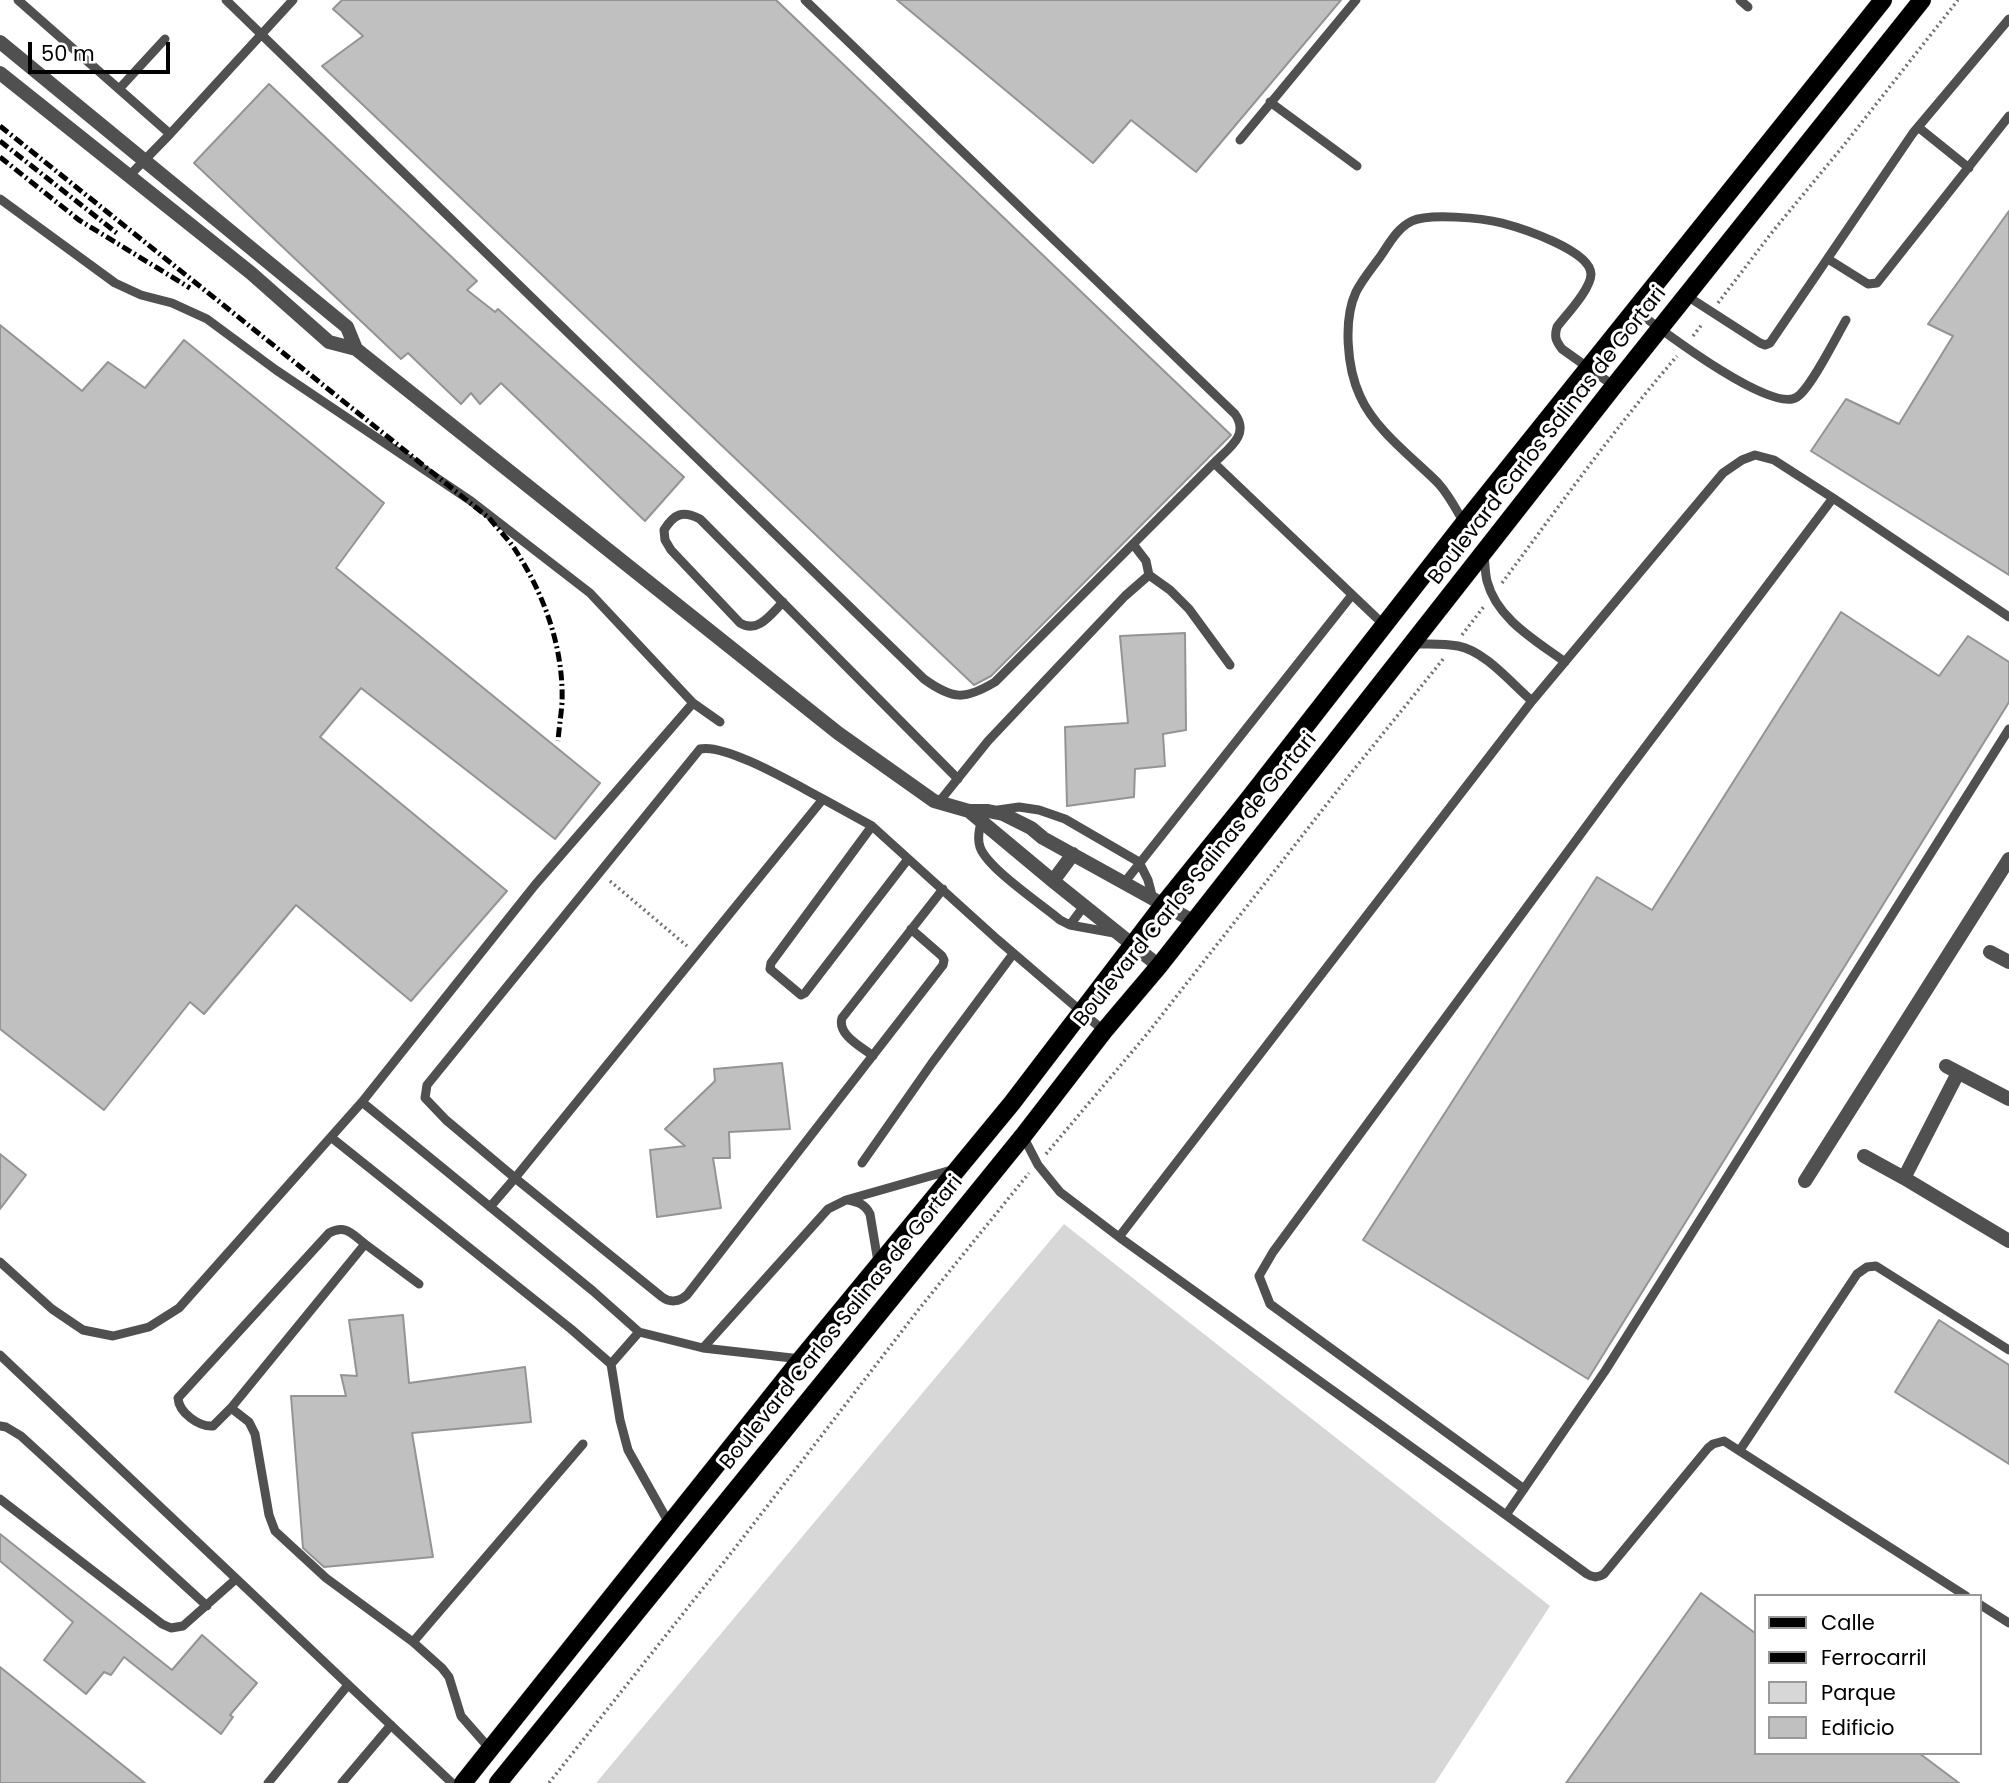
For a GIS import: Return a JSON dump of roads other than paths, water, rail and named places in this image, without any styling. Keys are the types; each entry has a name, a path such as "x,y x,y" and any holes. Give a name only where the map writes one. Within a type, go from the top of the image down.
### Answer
{"main road":[{"name":"Boulevard Carlos Salinas de Gortari","path":"463,1783 801,1359 1012,1103 1132,945 1158,902 1248,801 1464,523 1883,0"},
{"name":"Boulevard Carlos Salinas de Gortari","path":"498,1783 1159,966 1614,386 1922,0"}],"street":[{"path":"0,43 347,327 356,349"},
{"path":"0,73 251,273 329,342 356,349 838,733 916,790 939,802 984,816 1003,814 1018,820 1043,838 1193,921"},
{"path":"984,816 1053,881 1159,966"},
{"path":"1053,881 1073,854"},
{"path":"1805,1181 2009,859"},
{"path":"1990,952 2009,962"},
{"path":"1904,1178 1952,1069 2009,1099"},
{"path":"1864,1156 2009,1241"}],"lane":[{"path":"18,0 170,134"},
{"path":"226,0 924,679 939,690 958,696 976,693 995,682 1214,463 1234,442 1241,431 1241,423 1235,414 805,0"},
{"path":"129,176 293,0"},
{"path":"1240,140 1356,0"},
{"path":"1740,0 1748,7"},
{"path":"1687,296 1760,343 1770,343 1918,127 2009,19"},
{"path":"118,89 165,39"},
{"path":"1270,102 1357,166"},
{"path":"1828,259 1868,284 1877,283 2009,117"},
{"path":"1918,127 1969,168"},
{"path":"0,199 115,284 141,295 172,303 207,319 471,501 590,593 693,703 720,722"},
{"path":"1464,523 1439,485 1369,413 1359,395 1354,376 1348,342 1349,311 1357,290 1398,231 1412,221 1429,218 1500,222 1555,242 1580,257 1589,267 1591,276 1587,287 1557,327 1556,342 1614,386"},
{"path":"1635,310 1738,381 1775,399 1787,401 1796,398 1806,388 1846,320"},
{"path":"1119,1237 1532,701 1723,472 1755,455 1774,460 2009,617"},
{"path":"1214,463 1385,626"},
{"path":"1524,1489 1270,1304 1259,1276 1273,1252 1608,797 1833,498"},
{"path":"783,602 755,627 740,623 671,550 665,540 664,530 670,520 678,514 690,514 700,519 783,602 958,779"},
{"path":"1133,544 1146,561 1149,575 1170,590 1189,609 1230,665"},
{"path":"1484,553 1486,580 1510,621 1565,662"},
{"path":"939,802 988,741 1125,596 1149,575"},
{"path":"1124,883 1353,594"},
{"path":"1412,645 1454,645 1480,655 1532,701"},
{"path":"0,1262 52,1309 83,1329 113,1336 149,1327 179,1308 362,1102 535,885 693,703"},
{"path":"1506,1515 1605,1371 2009,729"},
{"path":"911,929 942,956 944,962 681,1299 666,1300 515,1178 437,1112 425,1098 427,1085 701,749 707,747 738,757 872,826 1013,954 1104,1031"},
{"path":"490,1207 823,799"},
{"path":"1117,933 1070,925 1060,920 989,862 979,844 978,833 984,816 1018,807 1039,810 1065,819 1139,862 1158,902"},
{"path":"872,826 771,963 770,969 774,974 802,995 805,993 908,859"},
{"path":"873,1056 845,1033 840,1023 943,889"},
{"path":"1070,925 1084,906"},
{"path":"862,1163 1013,954"},
{"path":"362,1102 593,1291 639,1332 703,1348 801,1359"},
{"path":"1023,1136 1037,1163 1059,1192 1593,1577 1604,1574 1707,1448 1724,1441 1963,1594"},
{"path":"331,1138 571,1329 611,1364 628,1450 669,1523"},
{"path":"703,1348 828,1209 846,1200 957,1168"},
{"path":"846,1200 858,1202 866,1207 870,1214 878,1265"},
{"path":"365,1244 231,1408 213,1426 200,1425 179,1406 178,1398 329,1233 339,1228 345,1229 419,1284"},
{"path":"1740,1450 1857,1274 1867,1267 1876,1266 2009,1350"},
{"path":"611,1364 639,1332"},
{"path":"0,1355 453,1783"},
{"path":"231,1408 249,1422 255,1434 269,1515 275,1531 326,1578 413,1642 442,1668 449,1677 461,1716 490,1748"},
{"path":"0,1426 21,1436 207,1606"},
{"path":"413,1642 583,1444"},
{"path":"0,1499 162,1625 171,1628 183,1626 236,1579"},
{"path":"1981,1605 2009,1623"},
{"path":"268,1783 348,1685"},
{"path":"342,1783 391,1725"}],"railway":[{"path":"0,126 489,518 526,568 551,624 562,683 558,741"},
{"path":"0,141 118,234"},
{"path":"0,157 79,220 190,288"}]}
